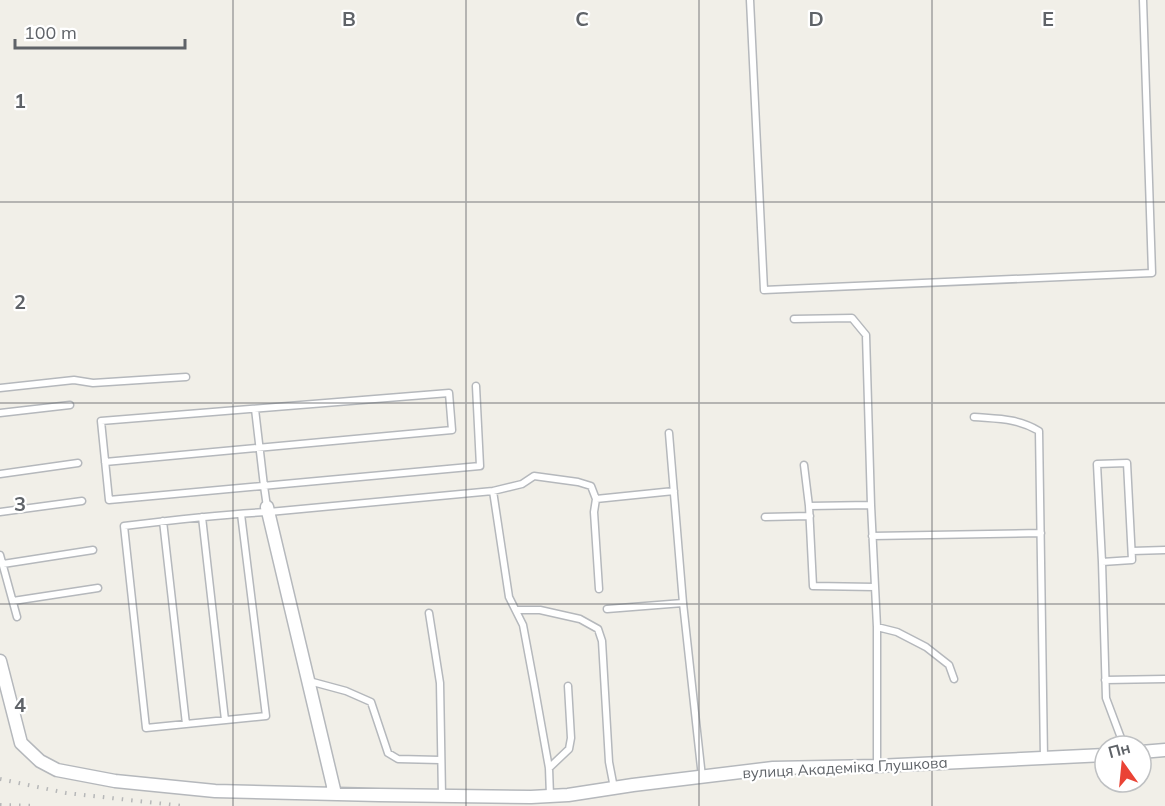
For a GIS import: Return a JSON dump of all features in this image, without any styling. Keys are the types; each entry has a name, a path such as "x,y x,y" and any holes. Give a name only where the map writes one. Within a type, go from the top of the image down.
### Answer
{"street":[{"path":"268,510 334,794"},
{"name":"вулиця Академіка Глушкова","path":"0,661 21,743 40,761 57,770 115,781 215,791 550,796 773,768 877,766 1093,756"}],"lane":[{"path":"750,0 764,290 1152,273 1143,0"},
{"path":"794,320 852,318 866,335 877,627 877,766"},
{"path":"0,388 74,380 93,383 186,377"},
{"path":"105,462 452,430 449,393 101,421 105,462 109,500 480,466 476,386"},
{"path":"0,413 70,405"},
{"path":"255,409 268,510"},
{"path":"974,417 1011,420 1028,424 1039,431 1044,758"},
{"path":"669,433 683,603 702,777"},
{"path":"0,474 78,463"},
{"path":"1102,562 1132,560 1128,463 1097,464 1106,698 1120,734"},
{"path":"804,465 810,516 813,586 874,587"},
{"path":"241,514 266,716 147,728 124,526 268,510 493,491 522,484 534,476 591,486 596,499 594,512 599,589"},
{"path":"596,499 674,490"},
{"path":"493,491 509,597 523,625 549,768 550,796"},
{"path":"0,512 82,501"},
{"path":"809,506 871,505"},
{"path":"765,517 810,516"},
{"path":"201,517 225,720"},
{"path":"163,521 186,724"},
{"path":"872,536 1041,533"},
{"path":"3,564 93,550"},
{"path":"1132,551 1165,550"},
{"path":"0,555 17,617"},
{"path":"12,601 98,588"},
{"path":"607,609 683,603"},
{"path":"516,610 540,610 580,620 598,629 602,640 609,762 614,788"},
{"path":"429,613 440,683 442,796"},
{"path":"877,627 897,632 927,647 949,665 954,679"},
{"path":"1105,680 1165,679"},
{"path":"308,680 372,702 388,753 398,759 440,760"},
{"path":"549,768 569,749 571,738 568,686"}],"railway":[{"path":"0,779 66,793 183,806"},
{"path":"0,805 36,806"}]}
